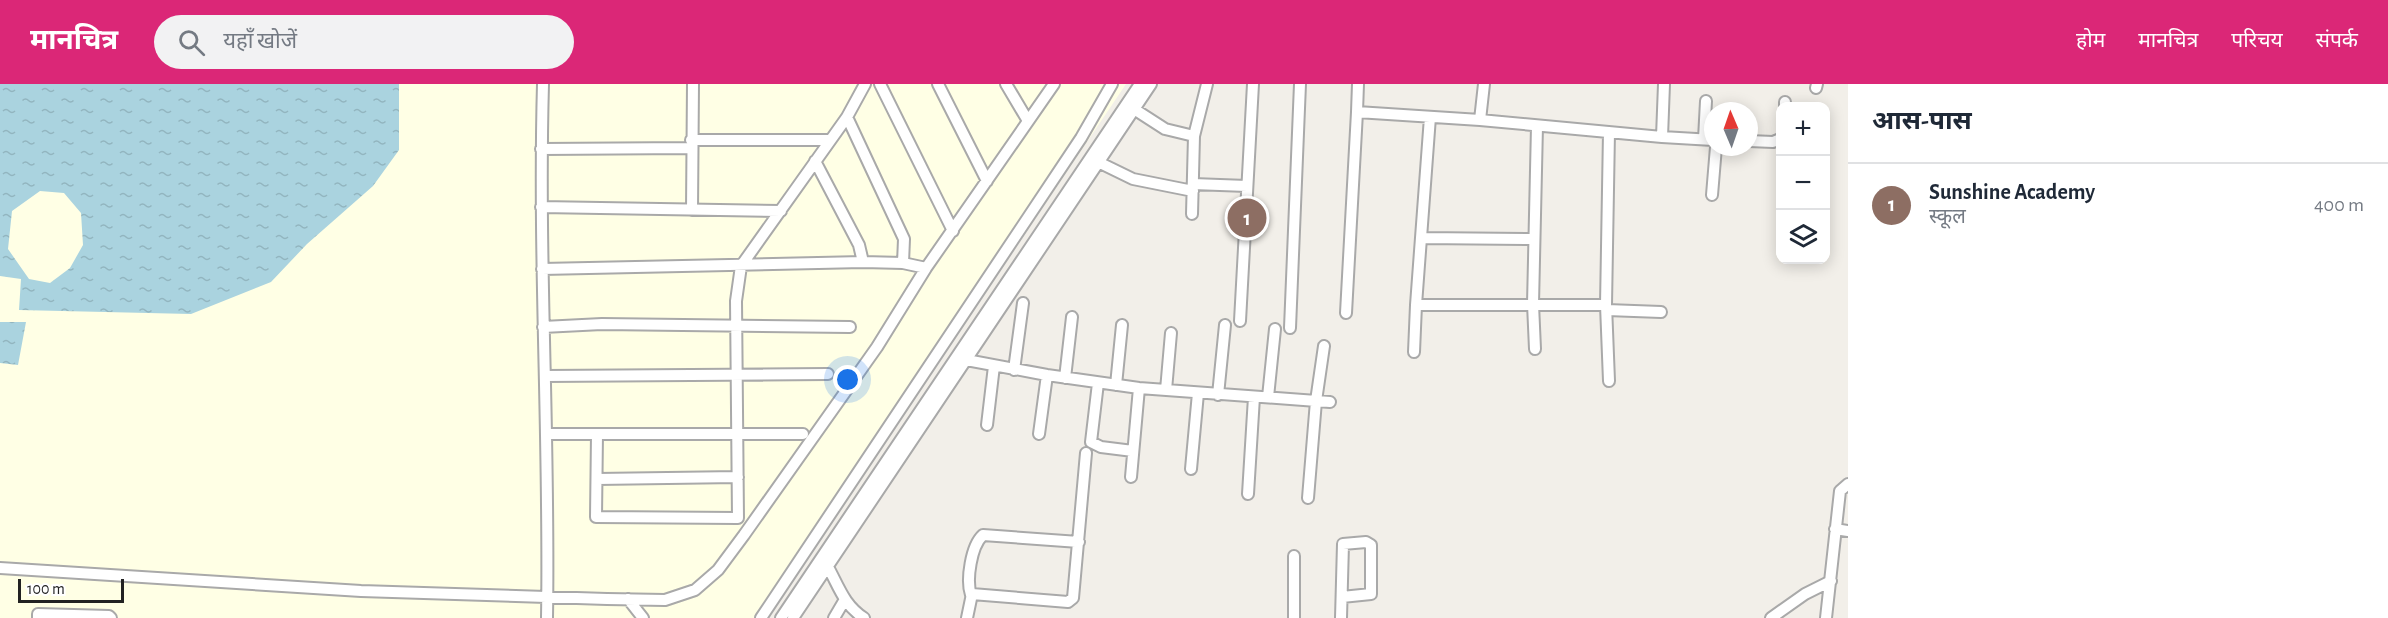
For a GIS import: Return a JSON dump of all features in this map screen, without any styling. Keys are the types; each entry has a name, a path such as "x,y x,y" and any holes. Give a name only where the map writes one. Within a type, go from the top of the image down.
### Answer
{"street":[{"path":"543,84 541,207 547,434 547,618"},
{"path":"692,210 693,84"},
{"path":"597,434 596,517 738,518 736,291 741,266 847,117 865,84"},
{"path":"880,84 953,231"},
{"path":"938,84 987,181"},
{"path":"1006,84 1028,121"},
{"path":"0,568 362,591 665,600 695,590 718,570 877,347 926,268 1054,84"},
{"path":"761,618 1081,138 1112,84"},
{"path":"793,618 824,564 1095,160 1140,84"},
{"path":"1095,160 1151,84"},
{"path":"1192,214 1194,136 1207,84"},
{"path":"1240,321 1253,84"},
{"path":"1290,328 1300,84"},
{"path":"1346,313 1358,84"},
{"path":"1480,120 1484,84"},
{"path":"1662,137 1664,84"},
{"path":"1134,109 1165,129 1194,136"},
{"path":"1356,112 1704,139"},
{"path":"847,117 904,239 903,263"},
{"path":"1414,352 1430,117"},
{"path":"1534,350 1537,126"},
{"path":"1609,132 1606,308 1609,381"},
{"path":"541,149 829,140"},
{"path":"1758,141 1776,141"},
{"path":"1712,195 1715,156"},
{"path":"1095,160 1132,179 1193,188 1247,186"},
{"path":"815,161 859,245 863,262"},
{"path":"541,207 781,210"},
{"path":"1421,238 1534,239"},
{"path":"542,269 863,262 903,263 926,268"},
{"path":"1014,370 1023,303"},
{"path":"1416,305 1533,304 1661,312"},
{"path":"1065,378 1072,317"},
{"path":"1116,385 1122,325"},
{"path":"1218,395 1225,325"},
{"path":"543,327 850,327"},
{"path":"1268,397 1275,330"},
{"path":"1166,390 1171,333"},
{"path":"1308,498 1316,401 1324,346"},
{"path":"962,360 1139,388 1330,402"},
{"path":"987,425 994,366"},
{"path":"545,376 828,374"},
{"path":"1039,434 1047,375"},
{"path":"1098,383 1091,442 1101,447 1133,451"},
{"path":"1131,477 1139,388"},
{"path":"1191,469 1198,393"},
{"path":"1248,494 1254,397"},
{"path":"547,434 803,434"},
{"path":"971,595 1068,602 1072,598 1086,453"},
{"path":"597,479 738,477"},
{"path":"1826,618 1840,491 1848,484"},
{"path":"1835,529 1848,531"},
{"path":"967,618 971,595 969,588 971,566 978,540 983,535 1079,542"},
{"path":"1341,618 1343,544 1366,542 1371,545 1371,594 1342,597"},
{"path":"1294,556 1294,618"},
{"path":"824,564 844,601 864,618"},
{"path":"781,618 824,564"},
{"path":"1771,618 1805,594 1831,582"},
{"path":"628,599 643,618"},
{"path":"834,618 844,601"},
{"path":"38,618 38,614 109,616 111,618"}],"shaded area":[{"path":"0,84 1126,84 766,618 0,618"}],"water":[{"path":"0,84 399,84 399,150 373,186 307,244 271,282 191,314 19,310 21,279 0,276","holes":["40,191 64,193 81,213 83,245 70,268 50,283 29,279 8,249 12,211"]},
{"path":"0,322 26,322 18,365 0,363"}],"place":[{"name":"Sunshine Academy","path":"1247,218"}]}
